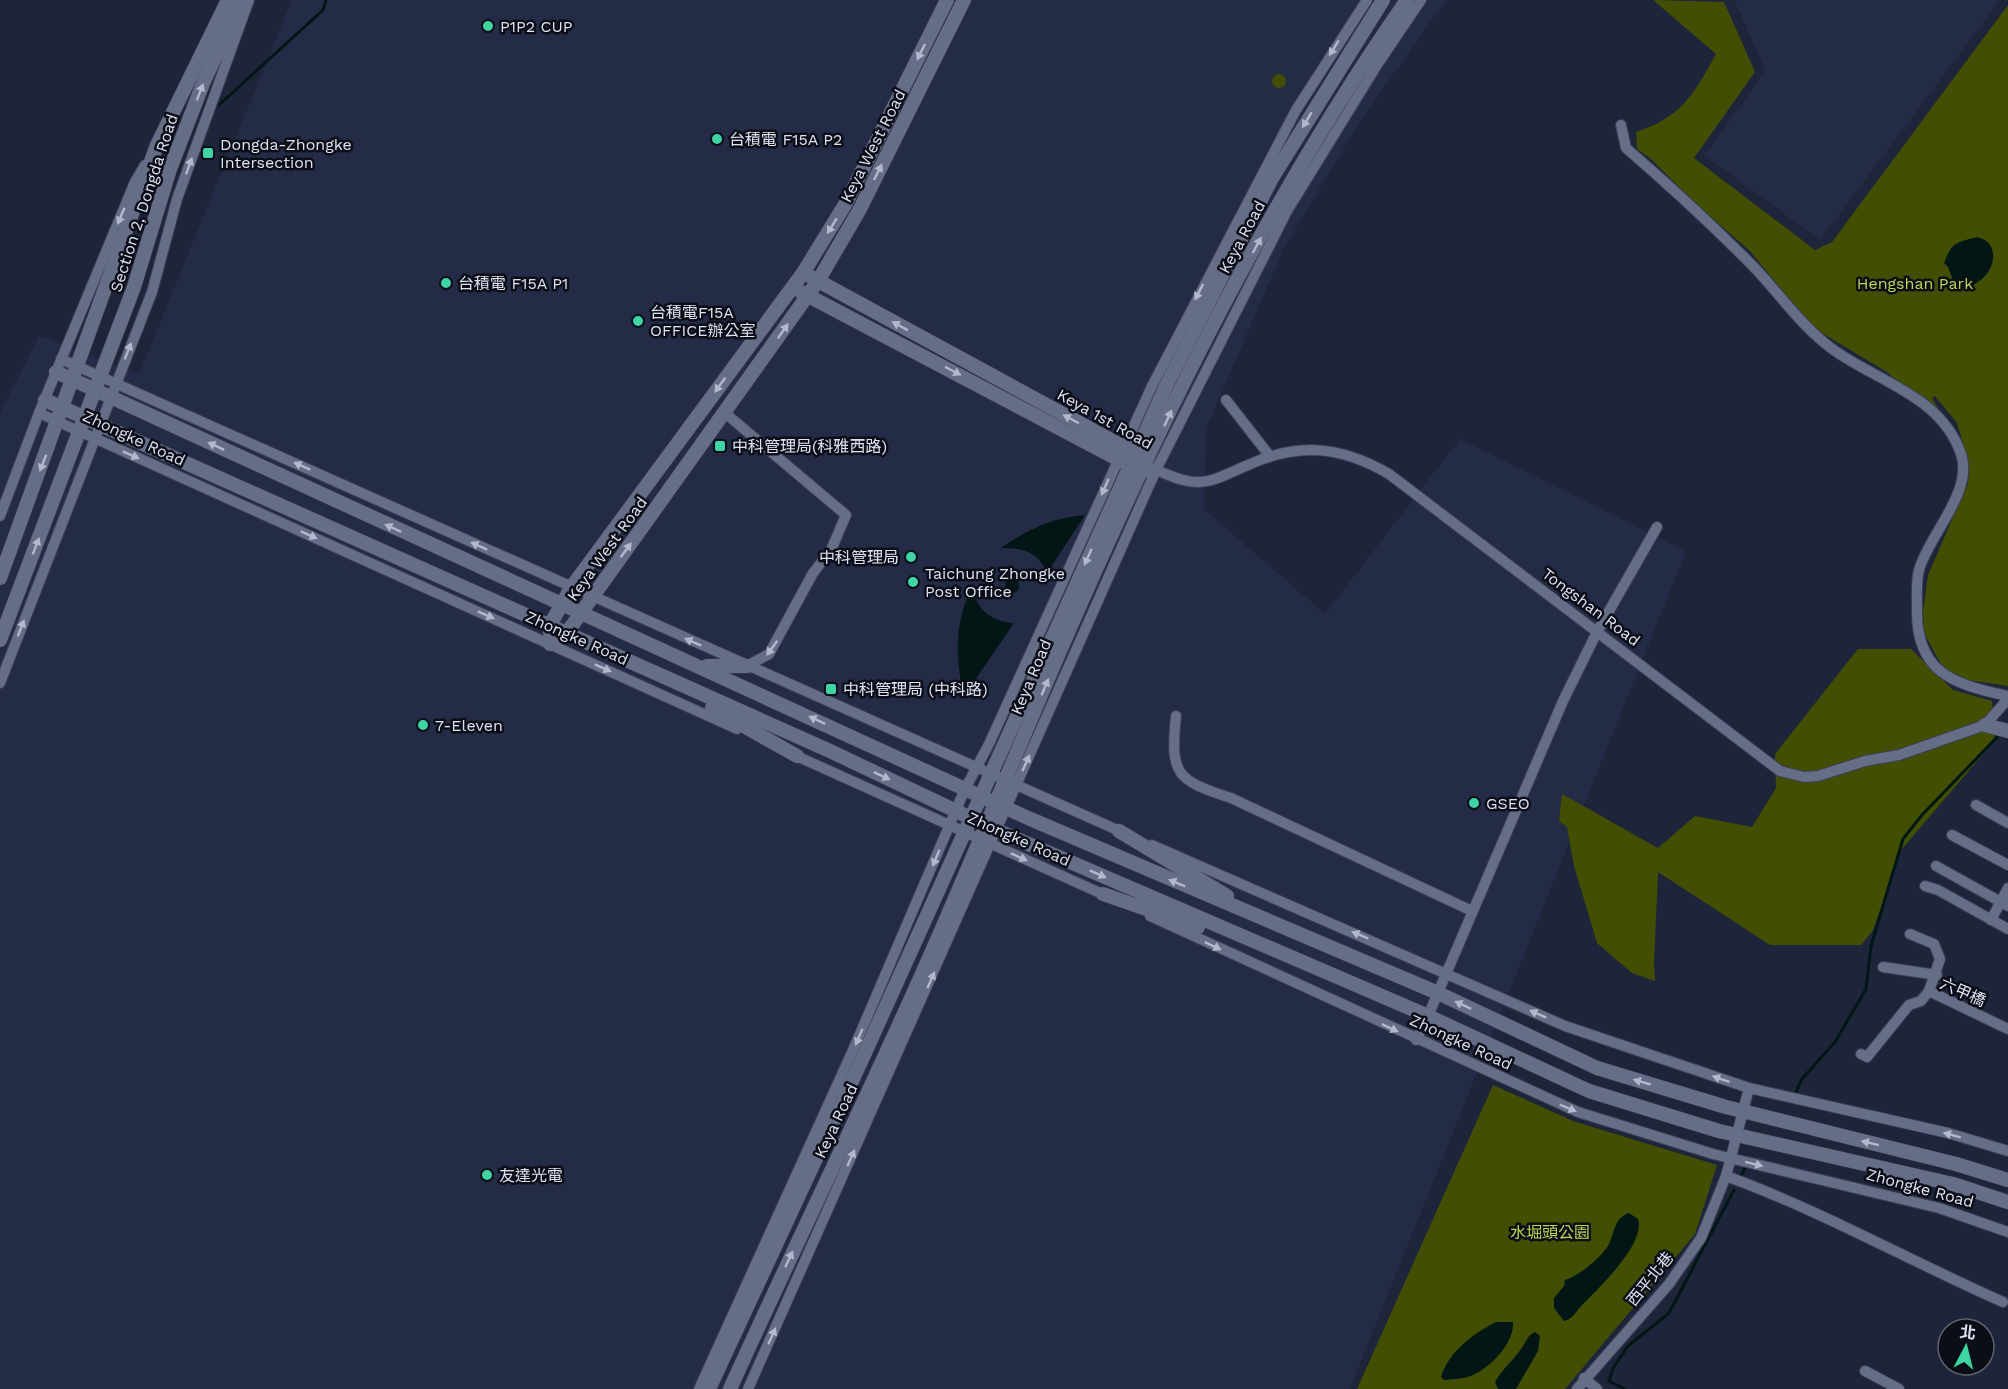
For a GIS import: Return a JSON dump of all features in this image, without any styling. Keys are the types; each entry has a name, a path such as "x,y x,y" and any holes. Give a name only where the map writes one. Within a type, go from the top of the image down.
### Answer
{"street":[{"name":"Section 2, Dongda Road","path":"0,578 157,145 228,0"},
{"name":"Section 2, Dongda Road","path":"0,640 134,287 170,169 204,81 242,0"},
{"path":"0,683 152,292 177,199 249,0"},
{"name":"Keya West Road","path":"550,625 571,588 803,273 846,203 947,0"},
{"name":"Keya West Road","path":"550,644 566,634 818,281 860,209 964,0"},
{"name":"Keya Road","path":"709,1389 1136,461 1223,246 1296,110 1367,0"},
{"name":"Keya Road","path":"748,1389 1011,782 1110,539 1136,461 1167,384 1272,178 1383,0"},
{"name":"Keya Road","path":"1136,461 1178,396 1288,186 1376,45 1407,0"},
{"name":"Keya Road","path":"699,1389 854,1050 965,789 1136,461 1377,65 1421,0"},
{"path":"1621,125 1626,148 1751,263 1813,333 1832,349 1912,394 1948,426 1962,456 1961,474 1954,505 1933,539 1918,571 1918,639 1930,662 1948,678 2008,697 1997,728"},
{"path":"0,516 61,359 135,182 157,145"},
{"name":"Keya 1st Road","path":"803,273 1136,461"},
{"name":"Keya 1st Road","path":"792,287 1136,461"},
{"name":"Zhongke Road","path":"61,359 95,391 580,615 696,665 1001,805 1438,993 1597,1068 1743,1110 1956,1164 2008,1180"},
{"name":"Zhongke Road","path":"56,372 101,376 571,588 1565,1026 1749,1088 1948,1133 2008,1151"},
{"path":"1226,400 1269,455"},
{"name":"Zhongke Road","path":"42,407 550,644 1578,1112 1731,1158 1939,1208 2008,1232"},
{"path":"696,665 747,666 769,654 813,573 831,550 846,515 725,413"},
{"name":"Zhongke Road","path":"96,432 550,625 642,669 830,751 991,827 1428,1016 1589,1091 1736,1136 1953,1184 2008,1202"},
{"name":"Tongshan Road","path":"1136,461 1199,483 1269,455 1313,450 1346,453 1366,461 1389,474 1780,771 1804,777 1899,755 1997,728"},
{"path":"1416,1040 1563,701 1597,632 1657,527"},
{"path":"550,625 550,644"},
{"path":"642,669 797,756"},
{"path":"1176,716 1175,765 1184,779 1200,788 1231,798 1472,911"},
{"path":"1976,805 2008,823"},
{"path":"1119,831 1270,922"},
{"path":"1952,835 2008,865"},
{"name":"Keya Road","path":"730,1389 985,842"},
{"path":"1936,866 2004,904"},
{"path":"1925,886 1938,890 2008,929"},
{"path":"1991,920 2004,904 2008,888"},
{"path":"1103,894 1286,956"},
{"path":"1910,934 1934,944 1940,959 1929,992"},
{"path":"1883,967 1936,975"},
{"name":"六甲橋","path":"1861,1054 1867,1057 1909,1005 1921,1001 1929,992 2008,1029"},
{"name":"西平北巷","path":"1576,1389 1669,1284 1701,1238 1726,1176 1749,1088"},
{"path":"1726,1176 1798,1203 1868,1236 1895,1253 2003,1302"},
{"path":"1865,1371 1899,1389"},
{"path":"1584,1378 1597,1389"}],"shaded area":[{"path":"292,0 1446,0 1362,118 1284,248 1206,429 1204,509 1325,614 1460,439 1686,551 1350,1389 0,1389 0,413 39,336 139,374"},
{"path":"1734,0 2000,0 1820,240 1704,155 1766,71"},
{"path":"1977,237 1986,241 1992,248 1991,266 1978,282 1968,287 1956,288 1948,267 1944,263 1955,244"},
{"path":"1085,515 1047,573 1034,555 1022,550 1001,548 1041,526"},
{"path":"1009,579 1015,579 1019,586 1015,593 1009,593 1005,589 1005,583"},
{"path":"974,584 974,593 980,607 985,612 998,620 1014,623 964,696 959,667 958,638 967,597"},
{"path":"1629,1213 1638,1219 1639,1229 1629,1252 1573,1316 1564,1321 1554,1308 1554,1298 1564,1286 1565,1280 1583,1270 1601,1255 1609,1244 1620,1218"},
{"path":"1496,1322 1513,1322 1510,1339 1499,1355 1476,1374 1465,1378 1444,1380 1441,1377 1456,1351 1479,1332"},
{"path":"1535,1332 1540,1336 1538,1351 1516,1389 1498,1389 1495,1382 1498,1377 1520,1351 1529,1336"}],"green space":[{"name":"Hengshan Park","path":"1653,0 1724,2 1755,72 1694,158 1815,250 1832,242 2008,5 2008,686 1948,677 1924,633 1923,611 1928,575 1968,483 1969,464 1957,423 1935,396 1932,398 1948,426 1887,372 1812,327 1750,251 1694,202 1650,158 1637,149 1636,132 1652,126 1676,111 1701,81 1716,54"},
{"path":"1279,74 1284,76 1286,81 1284,86 1279,88 1274,86 1272,81 1274,76"},
{"path":"1858,649 1911,649 1953,690 1992,701 1995,740 1901,850 1873,930 1861,945 1770,945 1658,872 1655,981 1632,973 1597,943 1574,866 1567,827 1559,821 1562,794 1658,848 1695,816 1752,827 1776,788 1775,754"},
{"name":"水堀頭公園","path":"1493,1085 1573,1121 1717,1165 1695,1234 1565,1389 1357,1389"}],"waterway":[{"path":"219,105 323,10 326,0"},
{"path":"1796,1092 1802,1079 1835,1042 1866,989 1871,946 1903,839 1922,815 2001,733"},
{"path":"1740,1177 1746,1167"},
{"path":"1609,1381 1613,1368 1628,1346 1669,1313 1734,1190"},
{"path":"1609,1381 1625,1389"}],"place":[{"name":"P1P2 CUP","path":"488,26"},
{"name":"台積電 F15A P2","path":"717,139"},
{"name":"Dongda-Zhongke Intersection","path":"208,153"},
{"name":"台積電 F15A P1","path":"446,283"},
{"name":"台積電F15A OFFICE辦公室","path":"638,321"},
{"name":"中科管理局(科雅西路)","path":"720,446"},
{"name":"中科管理局","path":"911,557"},
{"name":"Taichung Zhongke Post Office","path":"913,582"},
{"name":"中科管理局 (中科路)","path":"831,689"},
{"name":"7-Eleven","path":"423,725"},
{"name":"GSEO","path":"1474,803"},
{"name":"友達光電","path":"487,1175"}]}
